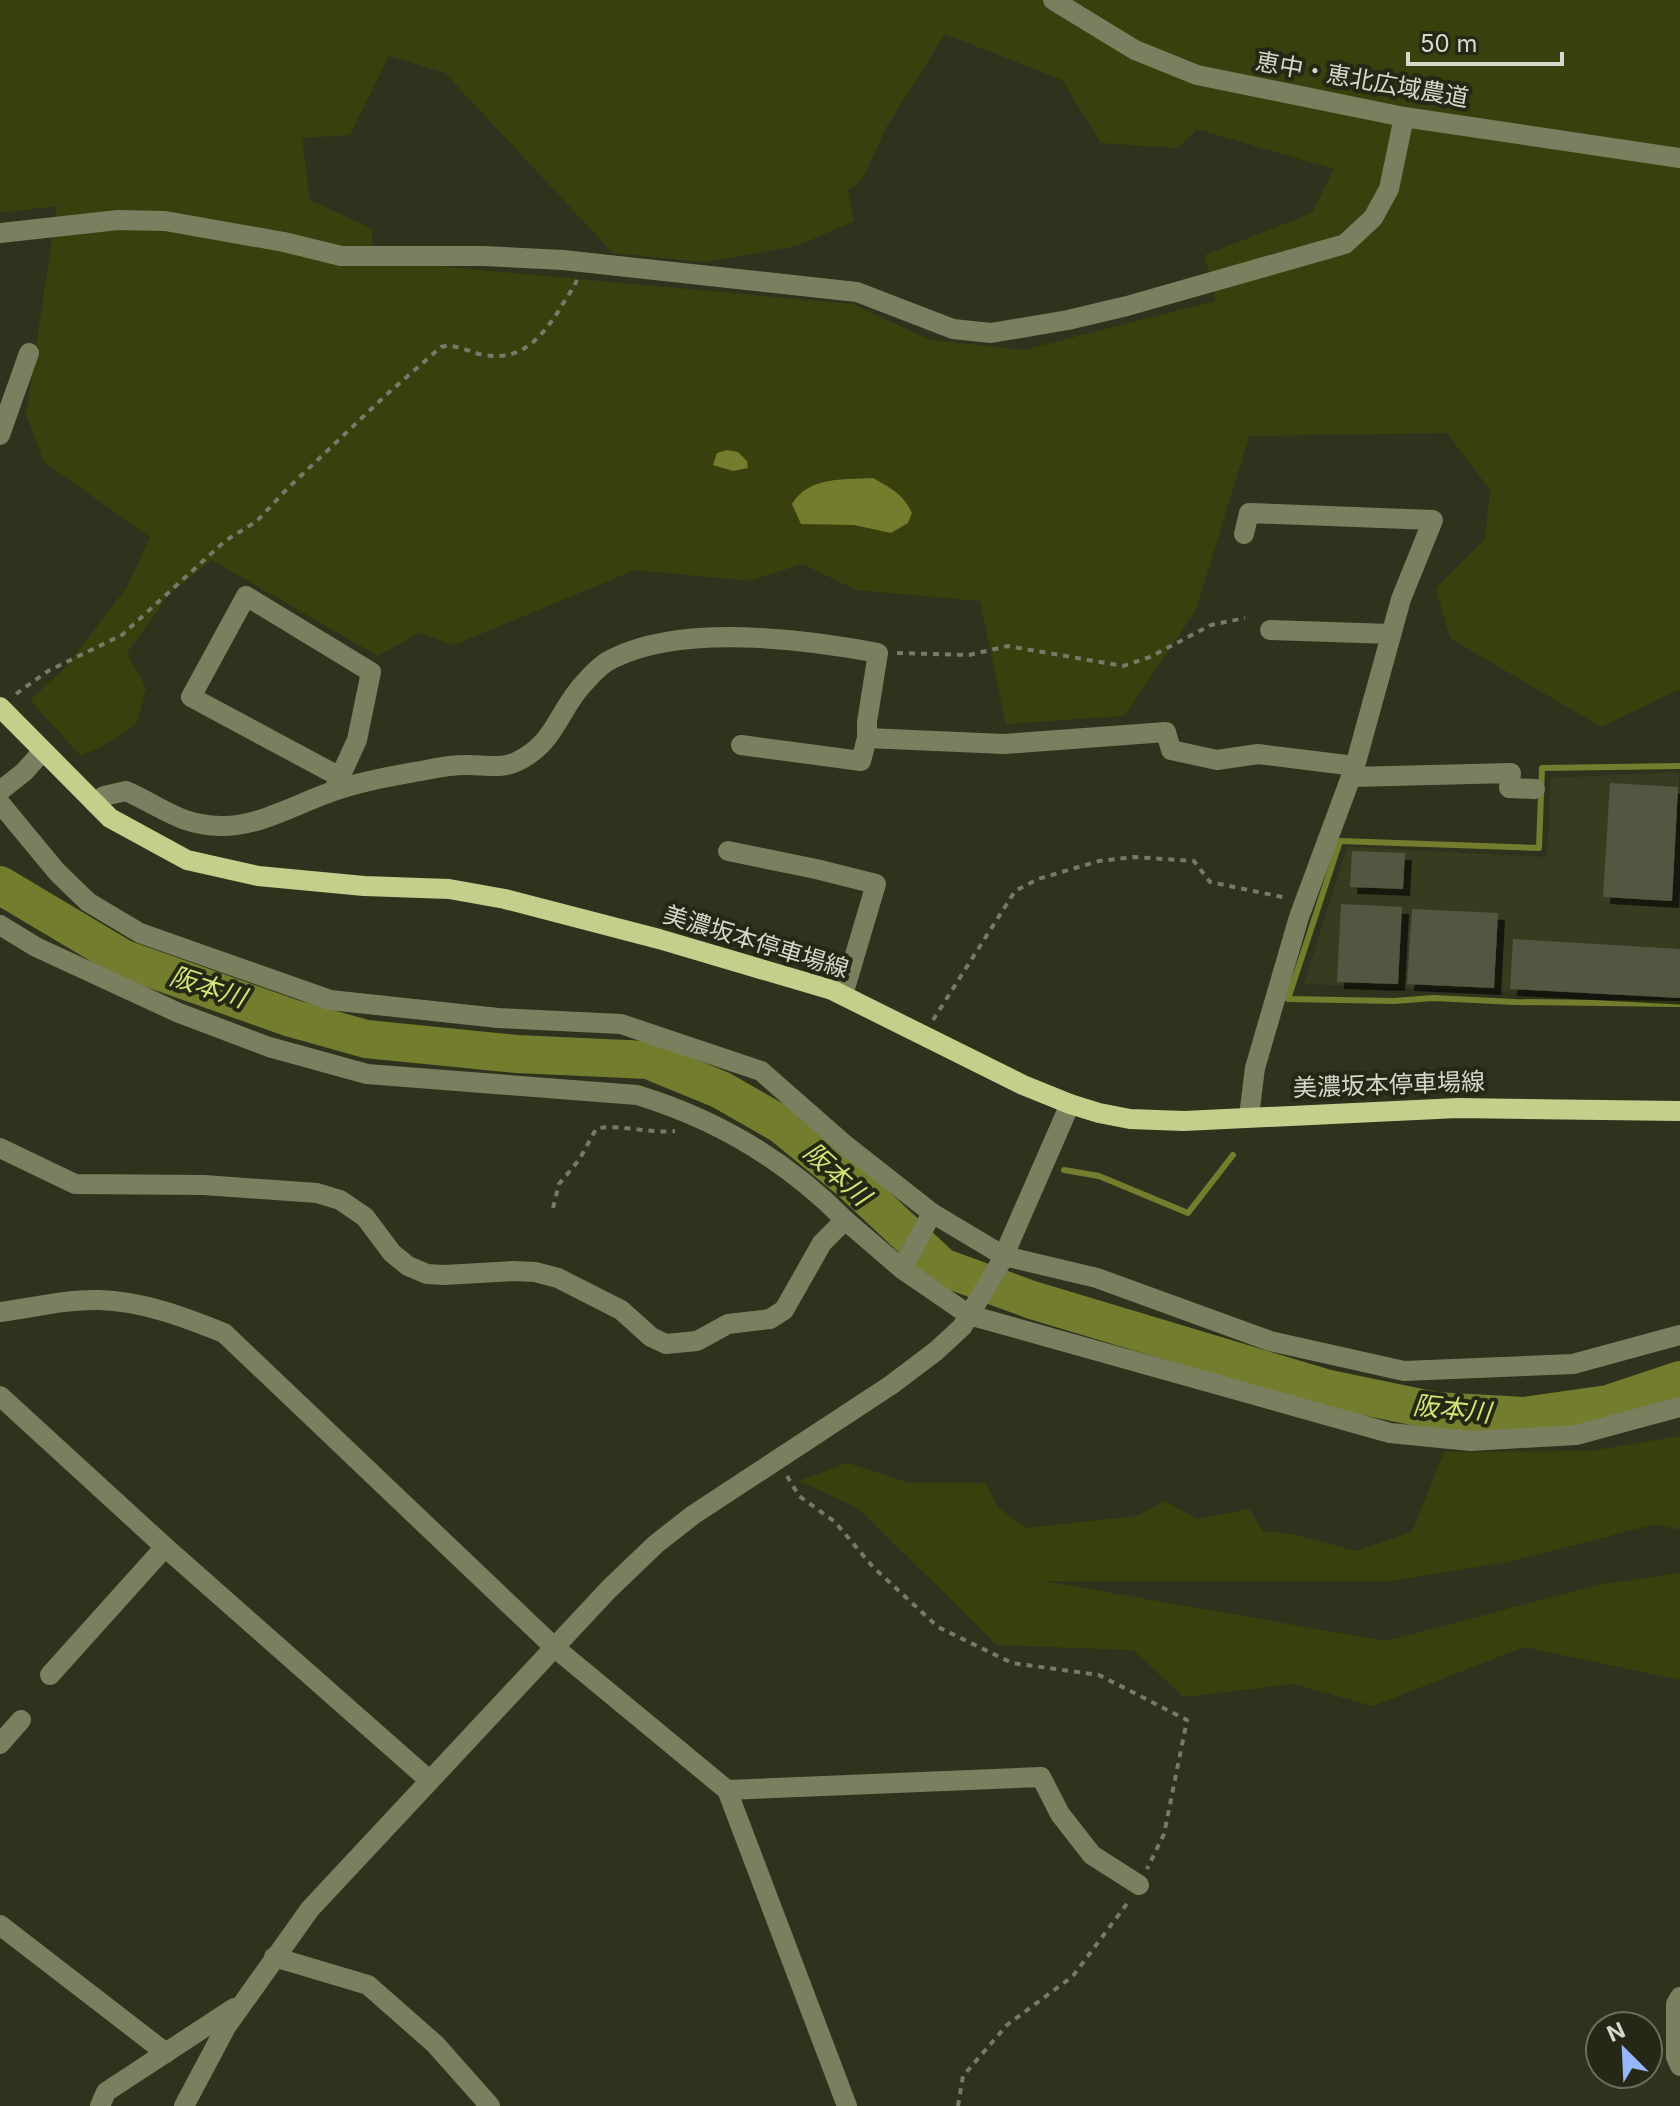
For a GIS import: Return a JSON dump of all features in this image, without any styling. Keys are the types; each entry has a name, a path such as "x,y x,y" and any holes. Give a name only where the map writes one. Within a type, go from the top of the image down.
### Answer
{"main road":[{"name":"美濃坂本停車場線","path":"1,708 110,818 187,860 258,876 364,886 449,889 505,899 717,955 843,995 1023,1085 1099,1113 1152,1121 1458,1108 1680,1111"}],"street":[{"name":"恵中・恵北広域農道","path":"1053,0 1135,50 1197,75 1404,117 1680,158"},
{"path":"0,233 118,220 165,221 284,242 341,256 483,256 579,262 857,292 953,329 991,333 1068,320 1215,283 1345,244 1373,218 1389,189 1404,117"},
{"path":"0,435 29,353"},
{"path":"1244,534 1249,513 1433,520 1401,599 1353,772 1304,903 1255,1068 1249,1116"},
{"path":"246,596 371,672 357,740 337,784 191,697 246,596"},
{"path":"1270,630 1391,634"},
{"path":"95,803 104,796 126,791 180,820 237,826 337,784 439,767 497,767 515,763 543,744 585,681 611,659 665,642 711,638 763,639 836,645 878,653 861,761 741,745"},
{"path":"867,738 1004,744 1166,732 1171,750 1217,760 1258,754 1353,772 1511,773 1509,788 1535,789"},
{"path":"0,791 24,772 42,752"},
{"path":"0,803 57,872 88,902 140,933 330,1000 498,1018 621,1024 761,1071 843,1143 932,1213 1002,1259 1097,1278 1270,1341 1404,1371 1573,1364 1680,1335"},
{"path":"728,851 876,884 843,995"},
{"path":"0,925 36,947 179,1013 269,1047 367,1074 637,1095 678,1108 746,1142 794,1174 902,1269 973,1310 1390,1433 1471,1441 1576,1435 1680,1407"},
{"path":"184,2106 242,2003 310,1909 554,1647 656,1544 745,1479 891,1385 936,1351 973,1310 1002,1259 1070,1104"},
{"path":"0,1148 75,1184 204,1185 317,1193 340,1200 365,1217 392,1253 408,1266 427,1274 513,1271 558,1278 621,1310 651,1337 666,1344 697,1341 728,1324 770,1319 784,1310 822,1243 845,1220"},
{"path":"902,1269 932,1213"},
{"path":"0,1312 97,1300 153,1308 224,1333 554,1647 727,1790 847,2106"},
{"path":"0,1396 165,1547 429,1780"},
{"path":"50,1675 165,1547"},
{"path":"0,1744 21,1720"},
{"path":"727,1790 1041,1777 1060,1814 1092,1855 1139,1885"},
{"path":"0,1925 166,2053"},
{"path":"274,1957 368,1985 435,2044 490,2106"},
{"path":"1680,1997 1676,2004 1676,2057 1680,2066"},
{"path":"100,2106 106,2092 242,2003"}],"path":[{"path":"1,708 48,671 122,635 225,541 257,521 354,425 441,347 448,345 491,356 531,346 541,337 577,282 579,262"},
{"path":"878,653 969,655 1008,646 1123,666 1150,657 1211,625 1245,618"},
{"path":"925,1035 1015,891 1063,870 1134,857 1194,861 1210,882 1304,903"},
{"path":"553,1208 559,1184 579,1160 596,1129 610,1127 658,1133 683,1130"}],"shaded area":[{"path":"0,0 1680,0 1680,689 1601,727 1450,638 1436,588 1485,539 1490,490 1447,433 1249,436 1196,610 1124,716 1006,724 980,601 856,590 803,564 749,581 635,570 454,645 419,633 378,656 212,560 169,594 127,653 146,688 136,725 97,749 80,755 30,700 66,667 127,587 150,537 44,462 26,414 57,206 0,213","holes":["945,34 1062,80 1101,143 1178,148 1197,129 1334,169 1312,213 1205,255 1215,301 1024,350 930,340 853,304 370,260 373,229 310,200 302,138 350,135 389,56 445,73 613,253 705,262 797,246 854,221 848,190 862,180 887,126"]},
{"path":"727,450 738,452 747,461 748,468 733,471 713,465 717,453"},
{"path":"873,478 905,501 912,513 908,523 891,533 854,525 801,524 792,504 808,488 828,481"},
{"path":"1679,772 1680,997 1304,984 1347,847 1547,857 1551,778"},
{"path":"1680,1436 1680,1530 1656,1524 1503,1563 1391,1581 1043,1581 1386,1641 1598,1585 1680,1573 1680,1680 1524,1647 1373,1706 1293,1684 1184,1697 1133,1650 997,1645 858,1508 799,1481 847,1463 911,1483 985,1483 999,1508 1026,1528 1137,1516 1165,1501 1197,1519 1249,1509 1263,1531 1292,1534 1356,1551 1412,1532 1444,1452 1590,1451"}],"building":[{"path":"1610,783 1678,787 1672,901 1603,897"},
{"path":"1352,851 1405,853 1403,889 1350,887"},
{"path":"1341,904 1402,907 1398,984 1337,982"},
{"path":"1412,909 1498,913 1494,988 1407,984"},
{"path":"1513,939 1680,949 1680,998 1510,989"}],"waterway":[{"path":"1680,766 1542,768 1539,848 1340,841 1288,999 1394,1001 1433,998 1680,1004"},
{"name":"阪本川","path":"0,885 124,959 291,1018 366,1039 517,1054 648,1060 721,1090 782,1125 848,1179 942,1267 1032,1300 1325,1388 1436,1411 1523,1416 1608,1404 1680,1380"},
{"path":"1064,1170 1099,1176 1188,1213 1233,1155"}]}
